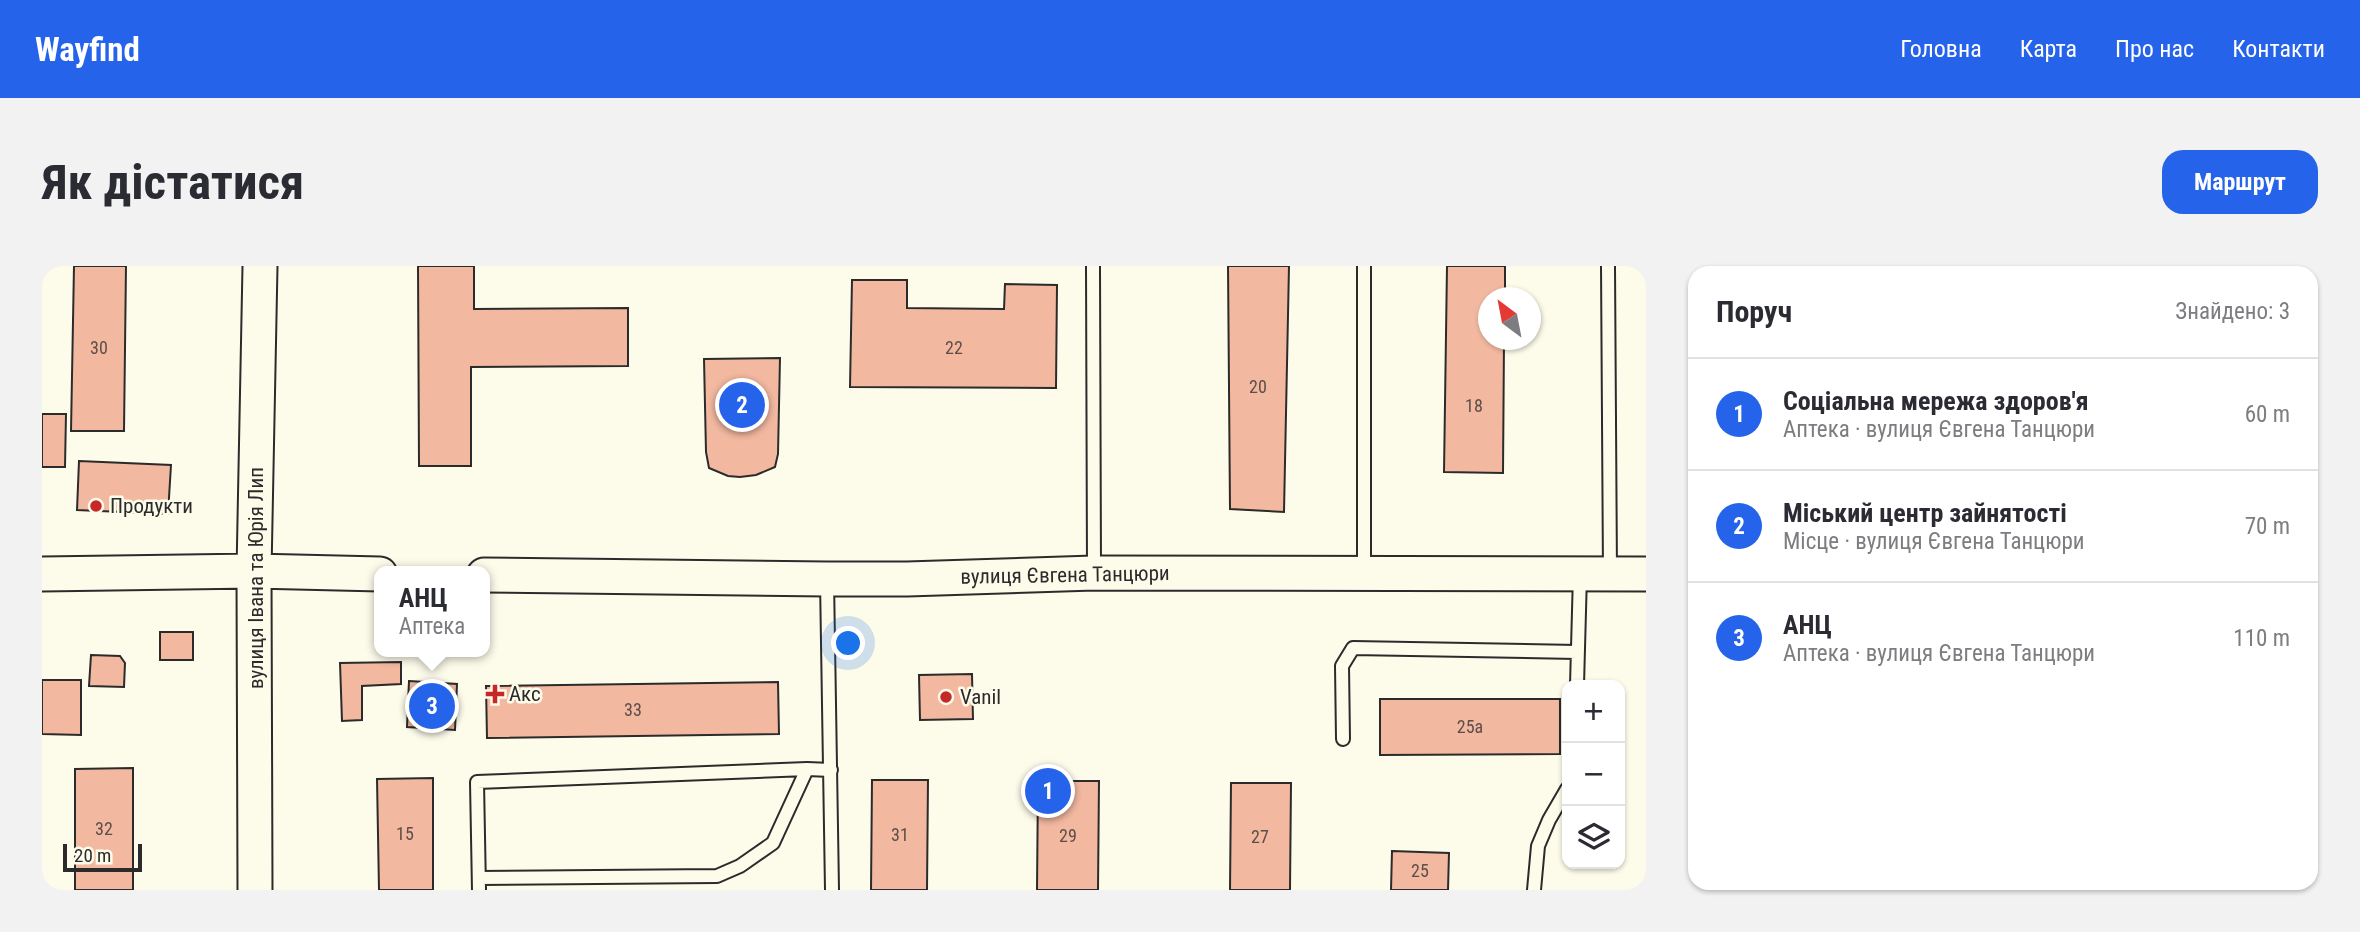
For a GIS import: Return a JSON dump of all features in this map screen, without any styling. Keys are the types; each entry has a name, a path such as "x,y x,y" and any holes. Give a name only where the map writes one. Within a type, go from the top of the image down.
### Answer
{"street":[{"name":"вулиця Івана та Юрія Лип","path":"255,890 254,571 260,266"},
{"path":"42,574 254,571 374,573"},
{"name":"вулиця Євгена Танцюри","path":"490,575 907,579 1094,573 1646,574"}],"lane":[{"path":"1093,266 1094,573"},
{"path":"1364,266 1364,573"},
{"path":"1577,680 1577,652 1595,573 1608,266"},
{"path":"827,579 832,890"},
{"path":"1343,738 1342,666 1353,648 1577,652"},
{"path":"807,768 772,843 740,866 717,876 479,884 477,782 807,768 831,770"},
{"path":"1534,890 1538,846 1562,798"}],"building":[{"path":"74,266 126,266 124,431 71,431"},
{"path":"418,266 474,266 474,309 628,308 628,366 471,367 471,466 419,466"},
{"path":"1228,266 1289,266 1284,512 1230,509"},
{"path":"1447,266 1505,266 1505,287 1478,287 1478,350 1504,350 1503,473 1444,472"},
{"path":"852,280 907,280 907,308 1004,309 1005,284 1057,285 1056,388 850,387"},
{"path":"780,358 778,454 775,467 756,475 740,477 728,476 709,468 706,452 704,359"},
{"path":"42,414 66,414 65,467 42,467"},
{"path":"79,461 171,465 168,514 77,510"},
{"path":"160,632 193,632 193,660 160,660"},
{"path":"91,655 120,656 125,663 124,687 89,686"},
{"path":"401,662 401,684 362,686 362,720 342,721 340,663"},
{"name":"Vanil","path":"972,674 973,719 920,720 919,675"},
{"path":"42,680 81,680 81,735 42,734"},
{"path":"409,681 457,684 455,730 407,727"},
{"path":"778,682 779,734 487,738 486,686"},
{"path":"1380,699 1560,699 1560,754 1380,755"},
{"path":"133,768 133,890 75,890 75,769"},
{"path":"433,778 433,890 379,890 377,779"},
{"path":"872,780 928,780 927,890 871,890"},
{"path":"1038,781 1099,781 1098,890 1037,890"},
{"path":"1231,783 1291,783 1290,890 1230,890"},
{"path":"1392,851 1449,853 1448,890 1391,890"}],"place":[{"name":"Міський центр зайнятості","path":"742,405"},
{"name":"Продукти","path":"96,506"},
{"name":"Акс","path":"495,694"},
{"name":"Vanil","path":"946,697"},
{"name":"АНЦ","path":"432,706"},
{"name":"Соціальна мережа здоров'я","path":"1048,791"}]}
